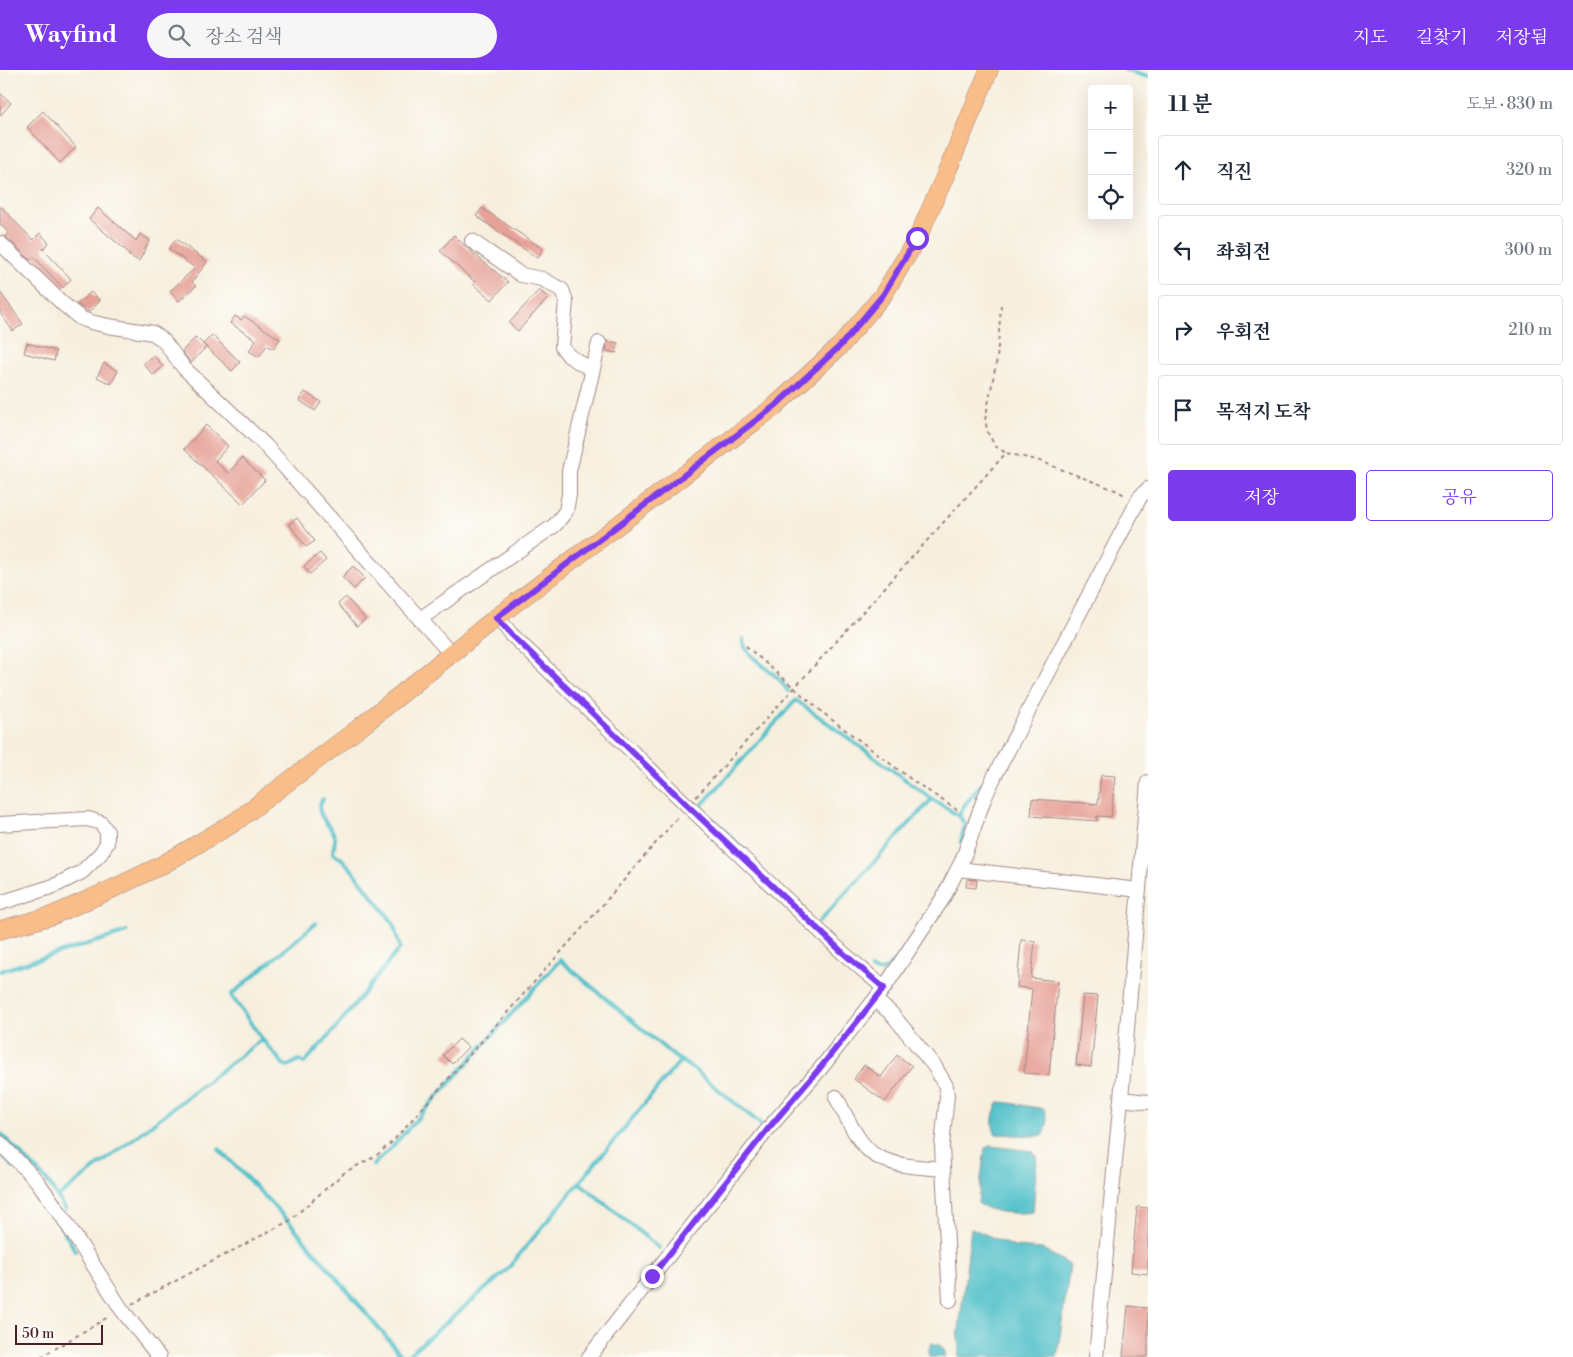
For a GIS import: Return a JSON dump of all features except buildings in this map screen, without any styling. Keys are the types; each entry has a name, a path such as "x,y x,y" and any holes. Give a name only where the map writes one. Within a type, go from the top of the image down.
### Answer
{"main road":[{"path":"0,930 51,916 108,891 162,865 235,822 359,728 496,618 775,406 841,345 883,295 917,238 989,70"}],"street":[{"path":"472,241 521,275 542,279 562,290 566,301 562,347 569,356 592,370"},
{"path":"0,243 80,318 108,326 152,333 163,340 184,368 265,444 451,654"},
{"path":"420,618 554,525 566,511 569,495 569,471 599,344"},
{"path":"589,1357 767,1130 875,1000 944,898 958,869 994,775 1137,502 1148,489"},
{"path":"496,618 688,806 842,952 884,988"},
{"path":"1096,1357 1122,1099 1148,782"},
{"path":"0,824 88,819 100,823 107,832 107,843 101,853 82,872 54,886 0,903"},
{"path":"958,869 1139,890"},
{"path":"875,1000 890,1013 935,1066 946,1086 947,1096 942,1146 950,1300"},
{"path":"836,1097 866,1148 878,1157 901,1165 943,1169"},
{"path":"1122,1099 1148,1102"},
{"path":"0,1143 37,1181 60,1213 122,1310 159,1357"}],"path":[{"path":"1000,305 997,359 985,420 988,433 995,446 1006,453 1036,460 1106,486 1137,502"},
{"path":"41,1357 122,1310 289,1221 346,1172 376,1156 394,1140 688,806 1006,453"},
{"path":"746,646 823,713 904,775 957,810"}],"water":[{"path":"999,1102 1044,1109 1047,1122 1044,1134 1038,1136 996,1134 993,1118"},
{"path":"991,1146 1032,1151 1037,1156 1033,1212 1012,1213 997,1211 978,1203 985,1148"},
{"path":"971,1228 1014,1247 1042,1249 1070,1265 1057,1357 959,1357 958,1338"},
{"path":"932,1343 941,1346 945,1352 945,1357 929,1357 929,1349"}],"waterway":[{"path":"1125,70 1148,77"},
{"path":"743,639 744,645 752,656 781,681 788,691"},
{"path":"744,850 701,808 702,805 796,700 932,799 959,816"},
{"path":"961,842 965,824 959,816 963,807 988,776"},
{"path":"262,1039 284,1065 288,1066 299,1060 304,1063 335,1029 400,948 393,923 353,871 342,859 333,853 335,836 321,814 320,804 323,799"},
{"path":"819,922 932,799"},
{"path":"58,1197 262,1039 231,995 316,923"},
{"path":"0,971 127,932"},
{"path":"373,1165 390,1149 560,960 675,1057 692,1068 763,1126"},
{"path":"871,969 884,970 894,961"},
{"path":"406,1357 505,1272 680,1061"},
{"path":"0,1133 48,1182 65,1209"},
{"path":"219,1149 292,1225 403,1357"},
{"path":"0,1153 14,1167"},
{"path":"28,1181 38,1193"},
{"path":"580,1183 659,1248"},
{"path":"48,1207 76,1251"}],"route":[{"path":"652,1276 767,1130 868,1010 884,988 842,952 688,806 496,618 775,406 841,345 883,295 917,238"}]}
